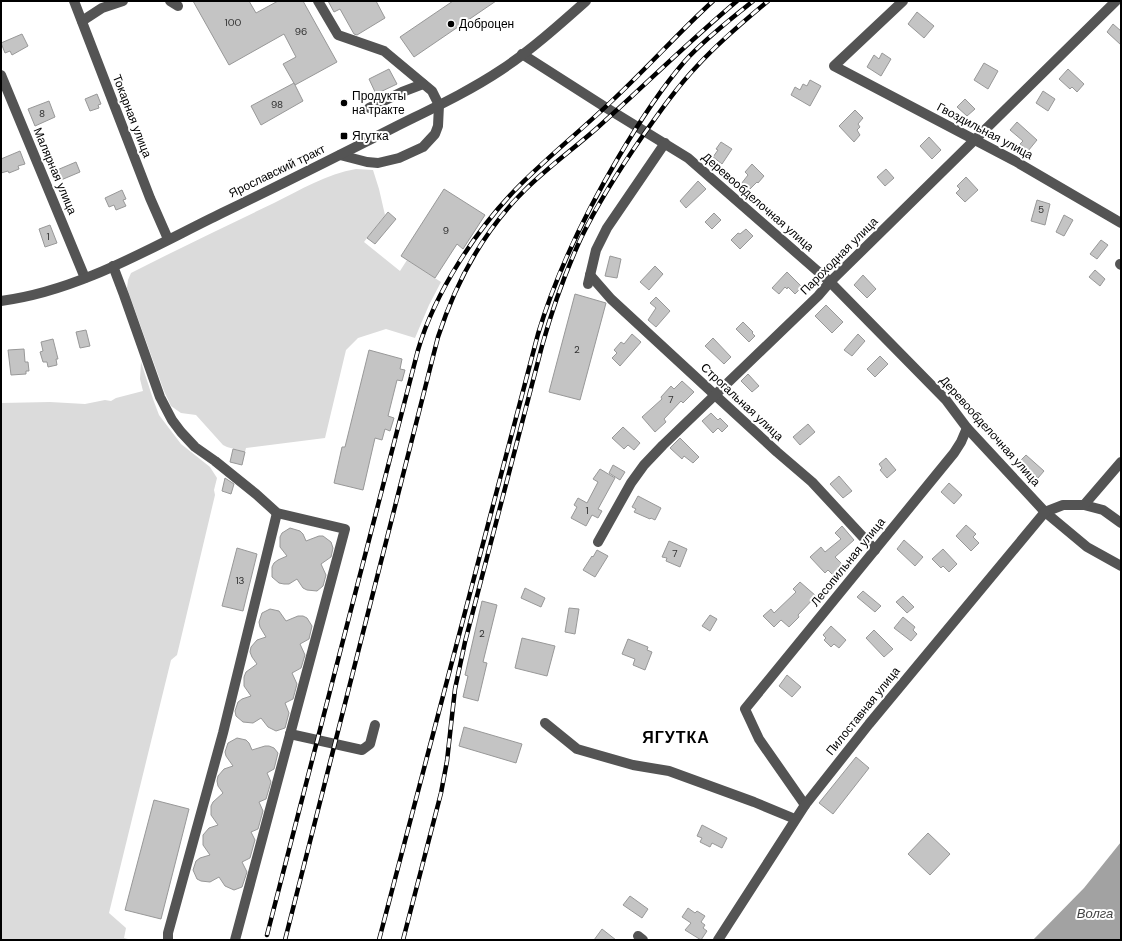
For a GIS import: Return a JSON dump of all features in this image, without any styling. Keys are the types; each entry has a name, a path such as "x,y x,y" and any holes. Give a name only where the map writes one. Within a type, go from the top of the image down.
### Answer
{"street":[{"name":"Токарная улица","path":"74,1 141,176 168,239"},
{"path":"82,21 102,8 124,1"},
{"path":"318,1 338,35 384,51 432,91 439,105 439,118 436,130 430,141 423,147 399,158 378,163 367,162 340,155"},
{"name":"Ярославский тракт","path":"1,300 36,295 85,278 113,266 439,105 501,70 550,32 586,1"},
{"name":"Гвоздильная улица","path":"904,1 834,66 1041,176 1121,223"},
{"name":"Пароходная улица","path":"598,542 631,483 644,465 818,296 830,282 1116,1"},
{"name":"Деревообделочная улица","path":"522,54 605,108 688,158 830,282 946,400 967,428 1045,512 1087,547 1121,566"},
{"name":"Малярная улица","path":"1,75 85,278"},
{"path":"369,108 402,92 424,84"},
{"name":"Строгальная улица","path":"665,143 607,228 596,250 589,279 776,452 812,482 875,550"},
{"path":"113,266 160,396 172,420 181,432 195,447 215,461 277,513 345,529 235,940"},
{"name":"Лесопильная улица","path":"804,805 759,739 744,709 954,453 967,428"},
{"path":"1084,505 1121,462"},
{"path":"1045,512 1063,505 1084,505 1103,510 1121,523"},
{"name":"Пилоставная улица","path":"718,940 804,805 874,718 1045,512"},
{"path":"168,940 168,933 223,733 277,513"},
{"path":"545,723 577,749 633,765 669,771 754,802 795,819"},
{"path":"290,734 362,750 370,744 375,725"}],"shaded area":[{"path":"356,169 373,170 385,215 364,242 400,271 407,260 441,282 415,338 386,329 358,338 346,350 325,438 246,448 245,452 227,447 223,445 196,415 181,413 171,406 164,391 127,288 131,273 314,183 345,171"},
{"path":"141,362 159,415 181,444 210,467 217,478 214,490 215,495 177,655 171,660 109,913 126,928 124,938 132,940 1,940 1,403 50,402 85,404 105,400 111,401 116,398 143,391 140,379"}],"water":[{"name":"Волга","path":"1121,842 1121,940 1033,940 1084,888"}],"building":[{"path":"193,1 249,1 256,13 278,1 303,1 337,62 295,85 283,64 296,57 284,34 229,65"},
{"path":"328,1 376,1 385,18 357,35 354,34 340,9 334,12"},
{"path":"453,1 496,1 414,57 400,37"},
{"path":"917,12 934,26 924,38 908,24"},
{"path":"1113,24 1121,31 1121,45 1107,32"},
{"path":"22,34 28,46 12,55 10,51 5,53 1,43"},
{"path":"882,53 891,59 881,76 867,67 874,55 879,59"},
{"path":"984,63 998,71 988,89 974,80"},
{"path":"389,69 397,84 376,94 369,79"},
{"path":"1068,69 1084,84 1077,92 1072,87 1070,89 1059,79"},
{"path":"810,80 821,86 810,106 791,95 795,87 800,90 803,84 807,86"},
{"path":"294,83 303,101 261,125 251,106"},
{"path":"1043,91 1055,99 1048,111 1036,103"},
{"path":"97,94 101,104 98,105 99,108 90,111 85,99"},
{"path":"965,99 975,109 967,116 957,107"},
{"path":"49,101 55,117 35,126 28,109"},
{"path":"855,110 863,118 858,124 860,127 857,130 860,135 854,142 839,126"},
{"path":"1017,122 1037,140 1028,151 1020,144 1023,141 1010,130"},
{"path":"929,137 941,150 932,159 920,146"},
{"path":"721,142 732,149 722,164 713,157"},
{"path":"20,151 25,164 18,166 19,169 9,173 8,171 1,173 1,159"},
{"path":"76,162 80,172 61,180 57,170"},
{"path":"752,164 764,176 748,191 741,184 748,175 745,172"},
{"path":"886,169 894,178 885,186 877,177"},
{"path":"966,177 978,190 965,202 956,193 960,189 957,186"},
{"path":"698,181 706,189 686,208 680,201"},
{"path":"444,189 485,215 463,249 457,244 435,278 401,256"},
{"path":"122,190 126,199 123,200 126,206 116,210 114,205 109,207 105,198"},
{"path":"1037,200 1050,204 1045,225 1031,221"},
{"path":"388,212 396,219 375,244 367,238"},
{"path":"714,213 721,220 712,229 705,222"},
{"path":"1064,215 1073,220 1064,236 1056,232"},
{"path":"50,225 57,243 45,247 39,229"},
{"path":"746,229 753,236 740,249 731,240 738,233 740,234"},
{"path":"1101,240 1108,245 1097,259 1090,254"},
{"path":"610,256 621,259 617,278 605,276"},
{"path":"655,266 663,274 649,290 640,282"},
{"path":"1095,270 1105,279 1100,286 1089,277"},
{"path":"787,272 802,287 795,294 788,287 787,289 785,287 779,294 772,288"},
{"path":"863,275 876,289 867,298 854,285"},
{"path":"575,294 606,303 580,400 549,392"},
{"path":"656,297 670,311 656,327 648,320 656,308 650,303"},
{"path":"826,305 843,322 832,333 815,316"},
{"path":"743,322 755,336 749,342 736,329"},
{"path":"86,330 90,346 80,348 76,332"},
{"path":"632,334 641,342 620,366 612,358 617,353 614,350 621,342 624,344"},
{"path":"858,334 865,341 852,356 844,350"},
{"path":"713,338 731,357 724,364 705,346"},
{"path":"53,339 58,359 56,359 57,365 48,367 47,362 43,362 40,352 43,351 41,342"},
{"path":"24,349 25,362 28,362 29,371 26,371 26,374 11,375 8,350"},
{"path":"369,350 402,359 400,369 405,370 402,381 397,380 388,416 394,418 390,431 385,429 382,440 375,438 363,490 334,483 342,447 345,447"},
{"path":"880,356 888,364 875,377 867,369"},
{"path":"748,374 759,386 752,392 741,381"},
{"path":"682,381 694,392 683,403 681,401 664,419 666,422 655,432 642,417 662,399 661,397 671,386 674,389"},
{"path":"711,413 718,420 720,418 728,426 722,432 718,428 713,433 702,421"},
{"path":"808,424 815,432 800,445 793,437"},
{"path":"623,427 640,443 634,450 628,445 624,449 612,438"},
{"path":"680,438 699,457 693,463 684,456 682,459 670,448"},
{"path":"233,449 245,452 242,465 230,462"},
{"path":"1026,455 1044,471 1038,478 1020,461"},
{"path":"886,458 896,470 887,478 880,470 882,468 879,464"},
{"path":"613,465 625,472 620,480 609,473"},
{"path":"600,469 615,478 598,509 602,511 598,518 592,515 586,526 571,518 577,507 574,505 578,498 587,503 598,482 593,479"},
{"path":"839,476 852,491 843,498 830,484"},
{"path":"225,478 234,484 231,494 222,491"},
{"path":"949,483 962,495 954,504 941,492"},
{"path":"638,496 661,508 655,520 634,512 636,509 632,507"},
{"path":"966,525 976,534 973,537 979,543 971,551 956,536"},
{"path":"842,526 854,540 835,557 842,564 838,567 840,569 833,575 828,570 825,573 810,557 821,547 825,552 841,539 835,533"},
{"path":"290,528 300,531 306,541 323,536 331,542 333,548 331,557 321,564 326,575 323,586 317,591 303,588 297,579 289,584 284,584 279,583 272,577 272,567 274,563 287,556 280,547 280,537 282,533"},
{"path":"904,540 923,557 915,566 897,549"},
{"path":"669,541 687,549 680,567 666,561 667,558 662,557"},
{"path":"237,548 257,554 243,611 222,606"},
{"path":"943,549 957,564 949,572 943,566 941,568 932,559"},
{"path":"597,550 608,556 595,577 583,570"},
{"path":"800,582 816,596 789,627 781,620 774,627 763,616 771,609 774,613 796,592 793,589"},
{"path":"525,588 545,598 541,607 521,598"},
{"path":"863,591 881,606 875,612 857,597"},
{"path":"903,596 914,607 907,613 896,602"},
{"path":"482,601 497,605 483,662 487,663 478,701 463,697 468,676 465,675"},
{"path":"569,608 579,609 575,634 565,632"},
{"path":"270,609 279,611 286,621 298,616 303,616 307,618 312,626 309,639 300,644 305,655 301,668 292,673 297,684 293,699 285,703 289,713 285,728 276,731 268,727 261,718 253,723 243,722 236,716 235,711 238,702 251,696 244,686 244,677 246,672 257,664 250,652 251,647 257,640 266,637 260,627 259,622 262,613"},
{"path":"710,615 717,619 710,631 702,626"},
{"path":"903,617 915,627 913,630 917,634 911,641 894,628"},
{"path":"831,626 846,640 839,648 834,644 831,647 824,640 826,638 823,635"},
{"path":"874,630 893,649 884,657 866,638"},
{"path":"522,638 555,646 547,676 515,668"},
{"path":"628,639 648,647 647,650 652,652 645,670 633,665 635,659 622,654"},
{"path":"787,675 801,687 792,697 779,686"},
{"path":"464,727 522,744 516,763 459,746"},
{"path":"237,738 246,740 252,750 269,746 274,748 278,753 274,769 267,773 271,782 266,799 259,802 263,811 258,829 251,832 255,840 250,858 242,862 247,872 242,887 234,890 225,886 219,877 210,882 201,881 197,879 193,870 196,861 210,855 203,845 203,835 209,828 218,825 211,815 211,806 213,802 223,793 218,786 218,776 224,769 233,766 225,752 228,743"},
{"path":"856,757 869,768 833,814 819,803"},
{"path":"154,800 189,809 161,919 125,910"},
{"path":"702,825 727,838 722,848 712,843 710,847 700,842 702,838 697,836"},
{"path":"928,833 950,854 930,875 908,854"},
{"path":"630,896 648,909 642,918 623,905"},
{"path":"688,908 695,913 697,911 705,916 701,922 705,925 703,928 707,931 701,940 685,930 691,923 682,917"},
{"path":"602,929 616,940 594,940"}],"railway":[{"path":"267,935 418,350 435,306 459,262 473,241 504,202 520,185 628,85 713,1"},
{"path":"285,940 438,337 462,277 472,258 496,223 525,190 596,129 701,32 737,1"},
{"path":"379,940 538,334 563,265 594,200 626,145 666,84 675,72 701,45 753,1"},
{"path":"403,940 441,793 447,761 455,689 465,642 542,346 564,278 581,238 603,198 627,159 663,107 706,56 768,1"}],"place":[{"name":"Доброцен","path":"451,24"},
{"name":"Продукты на тракте","path":"344,103"},
{"name":"Ягутка","path":"344,136"}],"district":[{"name":"ЯГУТКА","path":"676,737"}]}
